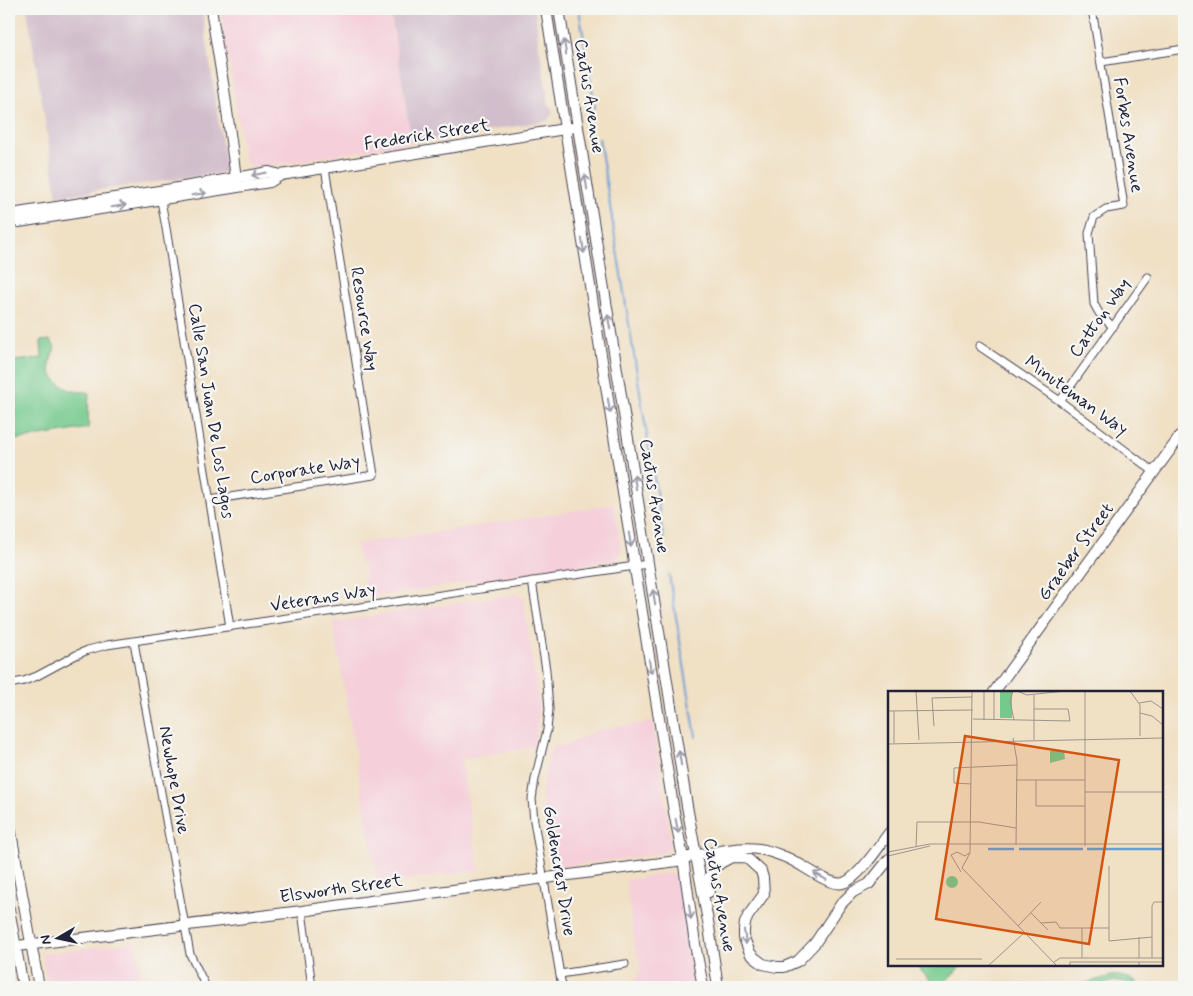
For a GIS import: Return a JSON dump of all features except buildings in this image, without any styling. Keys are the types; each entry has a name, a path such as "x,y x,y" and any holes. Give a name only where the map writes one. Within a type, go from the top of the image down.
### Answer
{"main road":[{"path":"211,9 236,178"},
{"name":"Cactus Avenue","path":"546,9 702,987"},
{"name":"Cactus Avenue","path":"559,9 687,806 718,987"},
{"name":"Frederick Street","path":"10,219 19,222 36,220 269,172 281,175 578,127"},
{"name":"Frederick Street","path":"10,219 18,213 94,200 160,195 270,182 281,175"},
{"path":"36,220 40,214 87,206 92,204 94,200"},
{"name":"Graeber Street","path":"995,691 1184,431"},
{"path":"9,822 39,987"},
{"path":"697,858 739,849 760,849 786,857 832,883 838,884 849,880 862,869 888,833"},
{"path":"9,855 17,869"},
{"path":"709,927 709,878 719,863 732,857"},
{"path":"697,858 740,857 749,860 761,872 770,887"},
{"name":"Elsworth Street","path":"12,947 302,911 697,858"},
{"path":"762,875 764,894 748,916 745,923 744,938 750,953 763,964 784,967 798,961 815,943 842,904 853,892 869,884 888,860"},
{"path":"9,909 12,947 23,987"}],"street":[{"name":"Forbes Avenue","path":"1092,9 1124,206 1106,210 1094,217 1089,233 1094,304 1098,313 1113,327"},
{"path":"1101,62 1184,48"},
{"name":"Resource Way","path":"325,168 374,474"},
{"name":"Calle San Juan De Los Lagos","path":"160,195 230,627"},
{"name":"Catton Way","path":"1060,401 1148,278"},
{"name":"Minuteman Way","path":"979,346 1060,401 1154,472"},
{"name":"Corporate Way","path":"210,500 374,474"},
{"name":"Veterans Way","path":"9,684 37,676 88,650 107,646 648,564"},
{"name":"Goldencrest Drive","path":"532,582 546,670 549,709 547,730 532,799 562,987"},
{"name":"Newhope Drive","path":"134,642 190,954 206,987"},
{"path":"302,911 312,987"},
{"path":"560,974 625,964"}],"shaded area":[{"path":"27,9 202,9 226,172 57,196"},
{"path":"220,9 390,9 412,143 254,168 245,162"},
{"path":"390,9 535,9 549,105 553,113 547,121 412,143"},
{"path":"614,504 621,549 616,560 365,598 363,564 360,564 356,544"},
{"path":"515,594 521,596 524,602 539,707 538,723 533,747 461,759 479,870 391,882 378,886 333,622"},
{"path":"653,723 654,728 671,844 664,853 560,867 550,861 542,808 542,793 544,775 551,748 556,745 564,746 597,730"},
{"path":"670,873 680,880 695,987 630,987 629,983 637,977 640,970 639,959 635,950 626,880"},
{"path":"135,942 143,987 48,987 42,954"}],"green space":[{"path":"50,340 55,347 50,370 55,379 73,391 89,393 89,428 15,440 9,414 9,350 12,351 14,361 42,358 41,341"},
{"path":"918,966 961,966 940,987"},
{"path":"1111,976 1128,978 1135,981 1141,987 1134,987 1121,981 1114,981 1092,987 1071,987"}],"waterway":[{"path":"579,9 595,108"},
{"path":"599,138 664,541"},
{"path":"669,575 696,737"}]}
